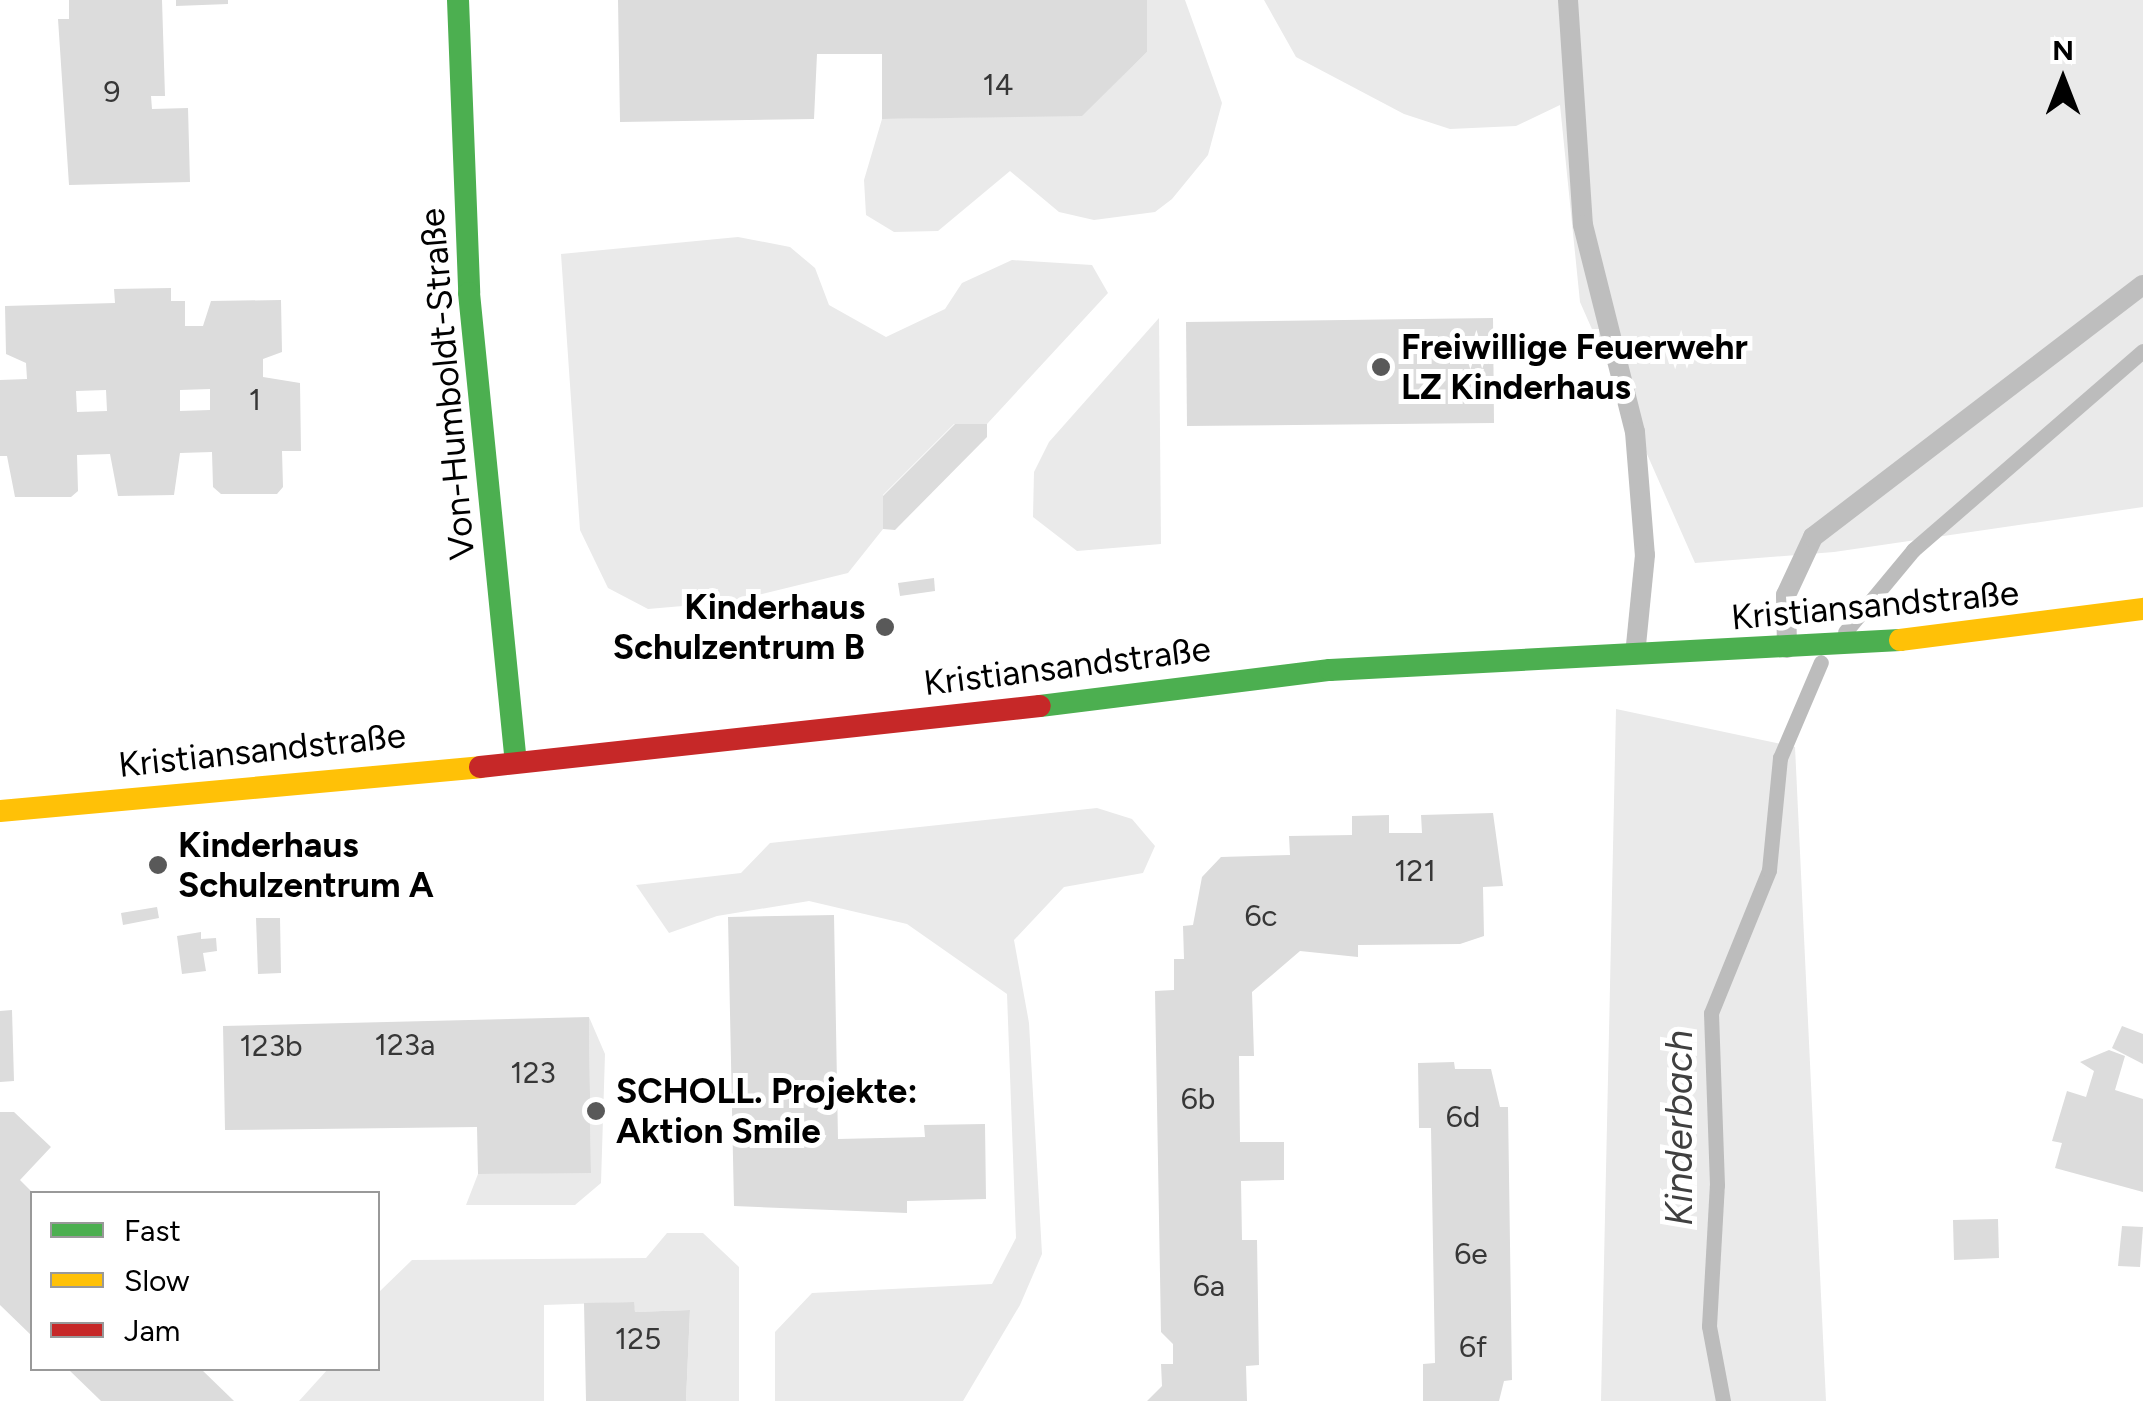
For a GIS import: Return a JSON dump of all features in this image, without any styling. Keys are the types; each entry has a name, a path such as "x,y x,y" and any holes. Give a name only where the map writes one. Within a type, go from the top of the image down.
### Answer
{"street":[{"name":"Von-Humboldt-Straße","path":"458,0 468,292 516,760"},
{"name":"Kristiansandstraße","path":"0,811 516,760 732,744 1330,670 1634,658 1783,643 1894,642 2143,608"}],"lane":[{"path":"1568,0 1582,225 1635,432 1645,555 1634,658"},
{"path":"1783,643 1786,595 1813,538 2143,285"}],"shaded area":[{"path":"1147,0 1185,0 1222,103 1208,155 1172,199 1155,212 1094,220 1059,212 1010,171 938,231 894,232 866,215 864,180 882,119 1082,115 1147,52"},
{"path":"1264,0 2143,0 2143,507 1834,552 1695,563 1580,302 1560,105 1516,126 1450,129 1404,114 1296,57"},
{"path":"738,237 790,247 815,268 829,305 886,337 945,309 962,283 1012,260 1092,265 1108,293 987,424 954,424 883,495 883,529 848,573 729,602 648,609 608,588 580,530 561,254"},
{"path":"1159,318 1161,544 1077,551 1033,517 1034,472 1049,442"},
{"path":"1616,709 1795,747 1826,1401 1601,1401"},
{"path":"1097,808 1132,819 1155,846 1143,873 1064,887 1014,940 1029,1023 1042,1254 1020,1305 963,1401 775,1401 775,1332 812,1293 992,1284 1016,1238 1007,994 907,924 809,901 717,916 669,933 636,885 741,873 770,843"},
{"path":"589,1017 605,1054 601,1183 575,1205 466,1205 478,1174 591,1172"},
{"path":"667,1233 703,1233 739,1267 739,1401 686,1401 690,1310 635,1312 633,1302 544,1305 544,1401 299,1401 326,1371 380,1371 380,1291 412,1260 646,1258"}],"building":[{"path":"69,0 162,0 165,96 151,96 152,109 188,108 190,182 69,185 58,19 69,19"},
{"path":"176,0 228,0 228,4 176,6"},
{"path":"618,0 1147,0 1147,52 1082,116 882,119 882,54 817,54 814,119 620,122"},
{"path":"171,288 171,301 185,301 185,326 203,326 211,301 281,300 282,352 263,359 263,377 300,383 301,451 282,451 283,487 277,494 221,494 213,487 212,452 180,453 174,495 118,496 110,454 77,455 78,491 71,497 15,497 7,456 0,456 0,380 27,379 26,363 6,354 5,306 115,303 114,289","holes":["210,389 210,410 180,411 180,390","106,390 107,411 77,412 76,391"]},
{"path":"1493,318 1494,423 1187,426 1186,322"},
{"path":"955,424 987,424 987,437 895,530 883,529 883,496"},
{"path":"934,578 935,591 900,596 898,583"},
{"path":"1493,813 1503,886 1483,887 1484,936 1460,944 1358,945 1358,957 1300,951 1252,992 1254,1056 1239,1056 1240,1142 1284,1142 1284,1180 1241,1181 1242,1240 1257,1240 1259,1365 1246,1366 1247,1401 1147,1401 1162,1386 1161,1364 1173,1364 1173,1344 1161,1332 1155,991 1174,990 1174,959 1184,959 1183,926 1193,925 1202,877 1221,857 1290,855 1289,836 1352,835 1352,816 1389,815 1389,833 1422,833 1421,815"},
{"path":"157,907 159,918 123,925 121,913"},
{"path":"834,915 838,1139 925,1137 924,1125 985,1124 986,1199 907,1201 907,1213 734,1206 728,917"},
{"path":"256,918 280,918 281,973 258,974"},
{"path":"201,932 201,939 216,938 217,951 203,953 206,971 182,974 177,936"},
{"path":"12,1010 14,1081 0,1082 0,1011"},
{"path":"589,1017 591,1173 478,1174 477,1127 225,1130 223,1026"},
{"path":"2122,1026 2143,1034 2143,1064 2112,1048"},
{"path":"2109,1050 2125,1056 2115,1090 2143,1099 2143,1192 2055,1168 2062,1143 2052,1141 2067,1091 2086,1097 2094,1071 2080,1062"},
{"path":"1454,1062 1455,1069 1491,1069 1500,1107 1508,1107 1512,1380 1504,1381 1499,1401 1423,1401 1423,1364 1435,1363 1431,1128 1419,1128 1418,1063"},
{"path":"0,1112 14,1112 51,1147 20,1180 31,1191 30,1334 0,1305"},
{"path":"1998,1219 1999,1258 1954,1260 1953,1220"},
{"path":"2122,1226 2143,1227 2140,1267 2118,1266"},
{"path":"634,1302 635,1312 690,1310 686,1401 586,1401 584,1303"},
{"path":"70,1371 203,1371 234,1401 101,1401"}],"waterway":[{"name":"Kinderbach","path":"1845,632 1913,550 2143,351"},
{"name":"Kinderbach","path":"1723,1401 1709,1326 1717,1185 1711,1013 1769,870 1780,758 1821,662"}],"traffic: fast":[{"path":"458,0 469,293 516,760"},
{"path":"1040,706 1330,670 1900,640"}],"traffic: slow":[{"path":"1900,640 2143,609"},
{"path":"0,811 480,767"}],"traffic: jam":[{"path":"480,767 1040,706"}],"place":[{"name":"Freiwillige Feuerwehr LZ Kinderhaus","path":"1381,367"},
{"name":"Kinderhaus Schulzentrum B","path":"885,627"},
{"name":"Kinderhaus Schulzentrum A","path":"158,865"},
{"name":"SCHOLL. Projekte: Aktion Smile","path":"596,1111"}]}
